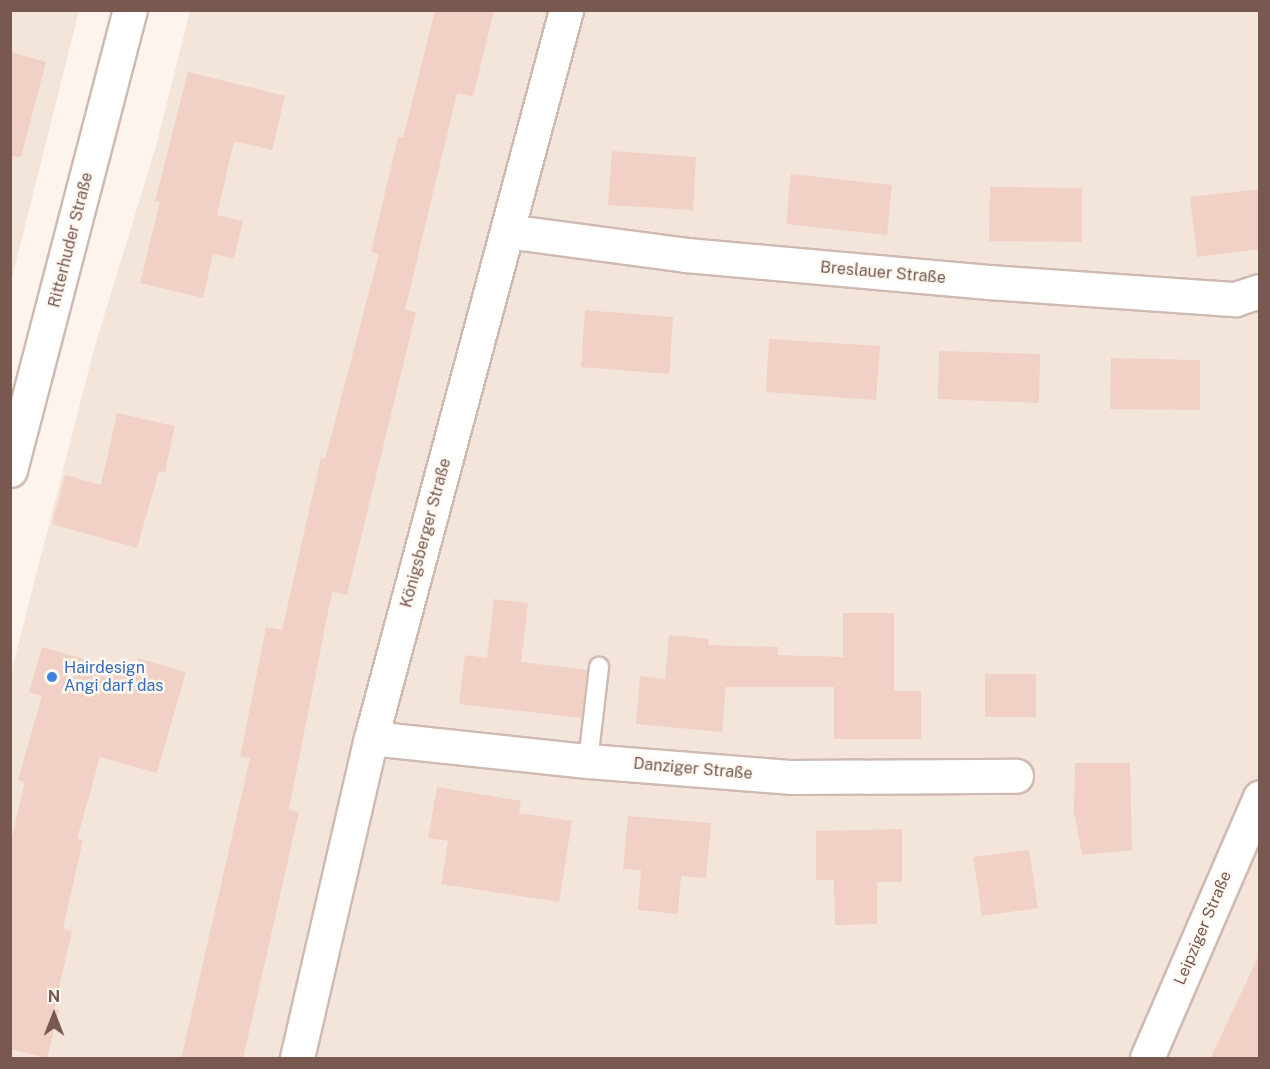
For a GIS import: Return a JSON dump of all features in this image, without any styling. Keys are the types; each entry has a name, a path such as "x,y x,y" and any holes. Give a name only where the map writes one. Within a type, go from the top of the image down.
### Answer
{"street":[{"name":"Ritterhuder Straße","path":"10,470 130,10"},
{"name":"Königsberger Straße","path":"297,1059 371,738 566,10"},
{"name":"Breslauer Straße","path":"507,231 686,255 989,282 1235,299 1260,291"},
{"name":"Danziger Straße","path":"371,738 588,761 792,777 1016,776"},
{"name":"Leipziger Straße","path":"1147,1059 1260,797"}],"lane":[{"path":"588,761 599,667"}],"shaded area":[{"path":"11,11 79,11 11,282"},
{"path":"190,11 1259,11 1259,1058 11,1058 11,673 94,349 156,146"}],"building":[{"path":"435,10 494,10 473,97 457,93 405,310 416,312 347,595 332,592 289,809 299,812 243,1059 181,1059 250,758 240,757 266,627 282,630 321,458 325,459 379,254 371,252 398,137 403,138"},
{"path":"10,52 46,62 21,157 10,156"},
{"path":"188,72 285,96 272,150 234,141 217,215 243,221 234,259 213,254 203,298 140,283 160,202 155,201"},
{"path":"612,151 696,157 693,210 608,205"},
{"path":"791,174 892,185 887,235 786,224"},
{"path":"990,187 1082,188 1082,242 989,241"},
{"path":"1260,189 1260,249 1197,257 1190,197"},
{"path":"585,310 673,317 669,374 581,367"},
{"path":"769,339 880,346 876,400 766,392"},
{"path":"939,351 1040,354 1039,403 938,399"},
{"path":"1111,358 1200,360 1200,410 1110,409"},
{"path":"117,413 175,426 165,472 159,471 137,548 52,524 65,475 101,485"},
{"path":"494,599 528,603 521,662 587,670 582,718 459,704 465,655 487,658"},
{"path":"843,613 894,613 894,691 921,691 921,739 834,739 834,687 726,687 722,732 636,724 640,676 665,679 669,635 709,639 708,645 778,647 778,655 843,657"},
{"path":"42,647 134,673 138,658 186,672 157,773 100,757 77,839 83,840 63,929 72,931 54,1009 59,1010 47,1058 10,1049 10,845 25,782 18,780 42,696 29,692"},
{"path":"985,674 1036,674 1036,717 985,717"},
{"path":"1075,763 1130,763 1132,850 1082,855 1074,812"},
{"path":"437,787 521,801 519,813 572,821 559,902 441,884 448,841 428,838"},
{"path":"628,816 711,823 706,878 681,876 678,914 638,910 641,870 623,869"},
{"path":"902,829 902,882 877,882 877,924 835,925 834,880 816,880 816,831"},
{"path":"1029,850 1038,908 982,916 973,857"},
{"path":"1260,953 1260,1059 1210,1059"}],"place":[{"name":"Hairdesign Angi darf das","path":"52,677"}]}
